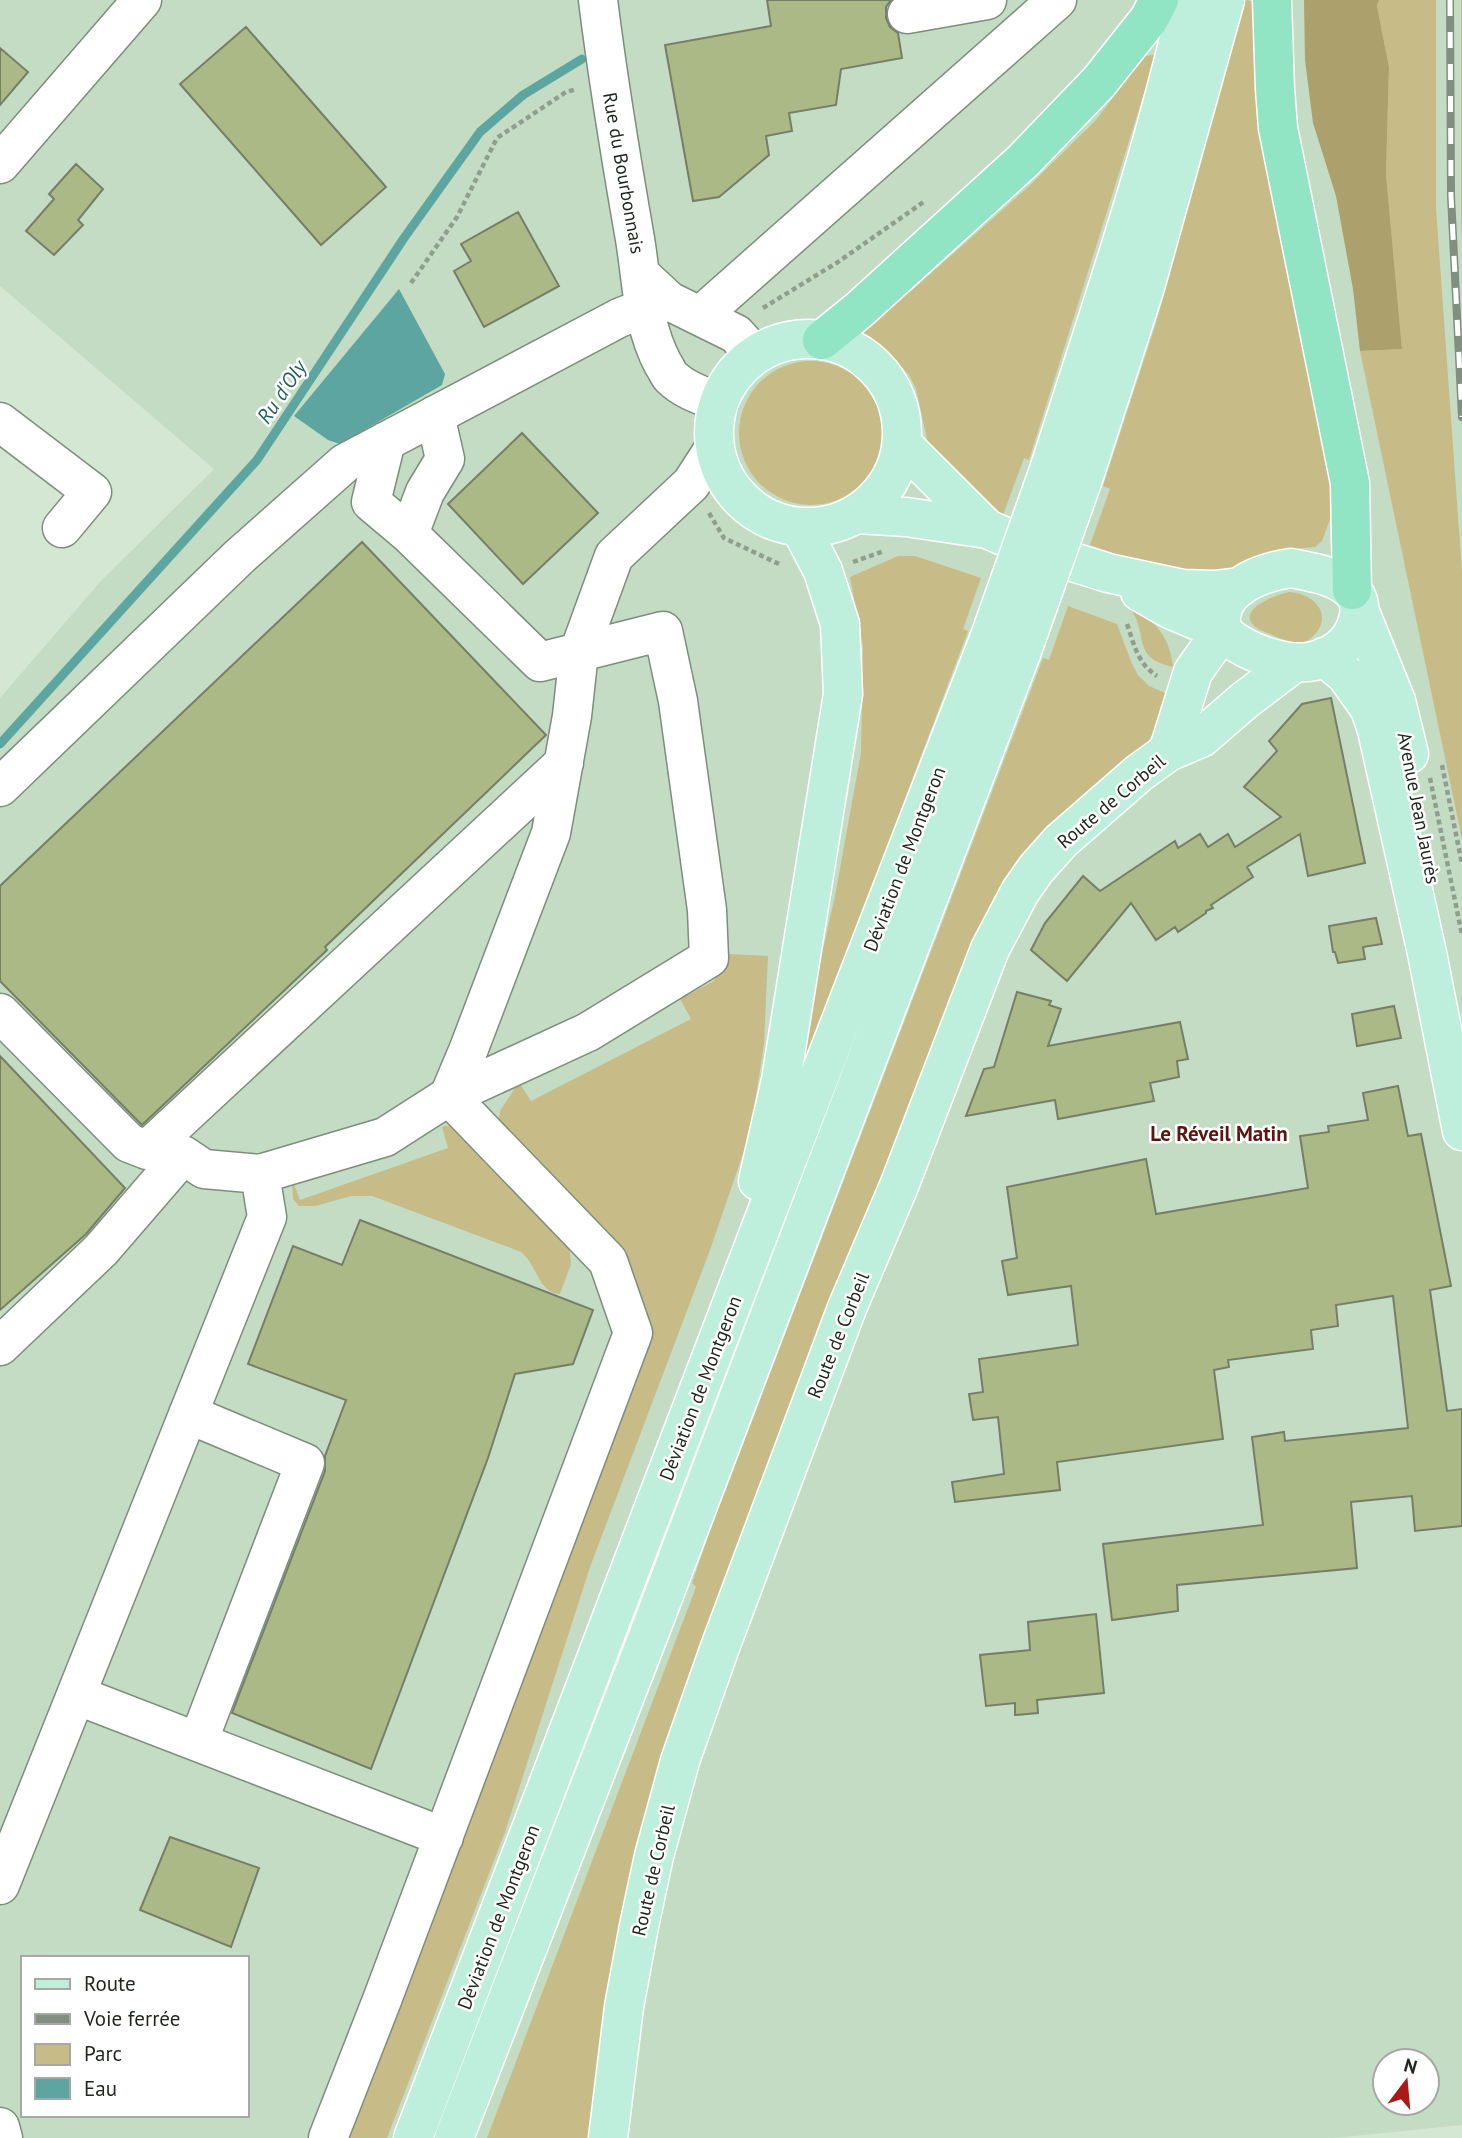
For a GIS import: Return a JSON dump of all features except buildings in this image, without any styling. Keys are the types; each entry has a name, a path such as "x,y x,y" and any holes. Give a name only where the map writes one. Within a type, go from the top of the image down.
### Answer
{"highway":[{"path":"822,340 859,310 1023,161 1099,82 1149,19 1158,0"},
{"path":"1272,0 1278,128 1350,483 1356,601"}],"main road":[{"path":"1066,473 1114,264 1174,64 1188,0"},
{"path":"1006,645 1066,473 1145,287 1225,0"},
{"path":"799,339 822,340 850,348 873,365 891,388 901,415 902,444 895,471 888,485 869,506 829,525 800,527 775,522 753,510 735,493 722,471 715,447 714,425 719,402 727,384 739,368 745,344 776,344 799,339"},
{"path":"902,444 987,529"},
{"path":"857,514 906,517 987,529 1038,551 1108,573 1183,589 1240,587"},
{"path":"734,1297 781,1080 843,694 840,624 824,571 800,527"},
{"path":"1178,675 1222,631 1223,608 1229,598 1240,587 1273,570 1291,568 1332,578 1356,601 1357,625 1349,639 1339,649 1309,660"},
{"path":"1108,573 1170,609 1222,631 1242,646 1309,660 1346,675 1370,709 1427,953 1462,1131"},
{"name":"Avenue Jean Jaurès","path":"1356,601 1396,701 1404,730 1462,1009"},
{"path":"1168,752 1178,675 1190,652 1170,609"},
{"name":"Déviation de Montgeron","path":"414,2138 734,1297 1006,645"},
{"name":"Déviation de Montgeron","path":"454,2138 644,1647 1006,645"},
{"name":"Route de Corbeil","path":"608,2138 624,2007 639,1926 654,1856 680,1760 847,1308 899,1186 985,960 1003,921 1036,869 1061,841 1129,781 1168,752 1201,738 1245,700 1309,660"}],"street":[{"path":"0,164 142,0"},
{"name":"Rue du Bourbonnais","path":"597,0 642,291 699,316 745,344"},
{"path":"907,14 987,0"},
{"path":"993,0 1021,32"},
{"path":"699,316 1057,0"},
{"path":"642,291 659,355 671,377 692,392 719,402"},
{"path":"0,787 240,556 345,463 619,318 642,291"},
{"path":"409,534 425,492 445,459 435,415"},
{"path":"0,422 92,492 62,528"},
{"path":"0,1013 129,1143 165,1152 204,1169 260,1174 385,1137 449,1096 588,1032 709,958 707,911 680,714 663,631 540,662 409,534 371,502 386,441"},
{"path":"449,1096 551,833 572,716 579,652 614,556 691,484 715,447"},
{"path":"0,1346 101,1251 165,1152 564,763"},
{"path":"328,2138 633,1333 608,1261 449,1096"},
{"path":"0,1885 267,1217 260,1174"},
{"path":"188,1414 305,1463 198,1742"},
{"path":"76,1695 444,1837"},
{"path":"0,2127 3,2138"}],"path":[{"path":"411,283 457,217 497,138 566,92 608,81"},
{"path":"745,344 750,317 838,262 930,197"},
{"path":"691,484 724,538 810,576 889,549"},
{"path":"1125,619 1143,664 1153,674 1178,675"},
{"path":"1441,764 1462,864"},
{"path":"1430,778 1462,935"}],"shaded area":[{"path":"0,0 1462,0 1462,2125 1334,2138 0,2138 0,698 100,582 214,469 0,286"},
{"path":"1304,0 1379,0 1377,6 1389,67 1386,174 1402,349 1360,351 1353,289 1336,196 1313,123 1305,60"}],"green space":[{"path":"1247,0 1253,2 1335,506 1322,541 1315,547 1293,549 1230,570 1180,576 1090,545 1110,489 1103,486 1156,323 1238,7"},
{"path":"1379,0 1436,0 1436,208 1462,572 1462,839 1360,351 1402,349 1386,174 1389,67 1377,6"},
{"path":"1462,0 1462,240 1461,219"},
{"path":"1153,55 1157,67 1146,87 1029,460 1024,458 1003,515 931,457 916,389 909,375 873,339 858,336 905,288 910,292 1028,187 1096,120 1144,56"},
{"path":"811,361 839,366 862,382 878,405 883,433 878,461 862,484 839,500 811,505 783,500 760,484 744,461 739,433 744,405 760,382 783,366"},
{"path":"898,556 915,556 981,578 963,629 968,631 796,1089 791,1090 835,896 861,753 863,647 850,577"},
{"path":"1289,592 1305,596 1321,610 1321,624 1317,632 1311,638 1298,643 1260,630 1250,617 1258,605"},
{"path":"1068,606 1117,624 1138,675 1149,686 1170,695 1162,720 1147,743 1055,827 686,1698 594,2138 487,2138 696,1587 692,1583 710,1531 1043,658 1049,660"},
{"path":"1130,609 1148,619 1161,632 1169,648 1173,667 1160,663 1146,651 1136,618"},
{"path":"729,954 768,956 764,1044 745,1148 710,1250 590,1567 505,1832 387,2138 340,2138 640,1342 499,1121 500,1111 519,1082 531,1101 691,1019 680,999 714,981"},
{"path":"442,1127 460,1127 569,1246 571,1264 560,1294 547,1289 521,1252 372,1196 351,1196 315,1206 299,1206 293,1199 292,1179 300,1200 448,1148"}],"water":[{"path":"399,289 445,374 442,385 340,444 328,440 294,416"}],"waterway":[{"name":"Ru d'Oly","path":"0,744 257,460 404,238 480,132 523,95 582,59"}],"railway":[{"path":"1450,0 1451,196 1462,417"}],"district":[{"name":"Le Réveil Matin","path":"1219,1134"}]}
